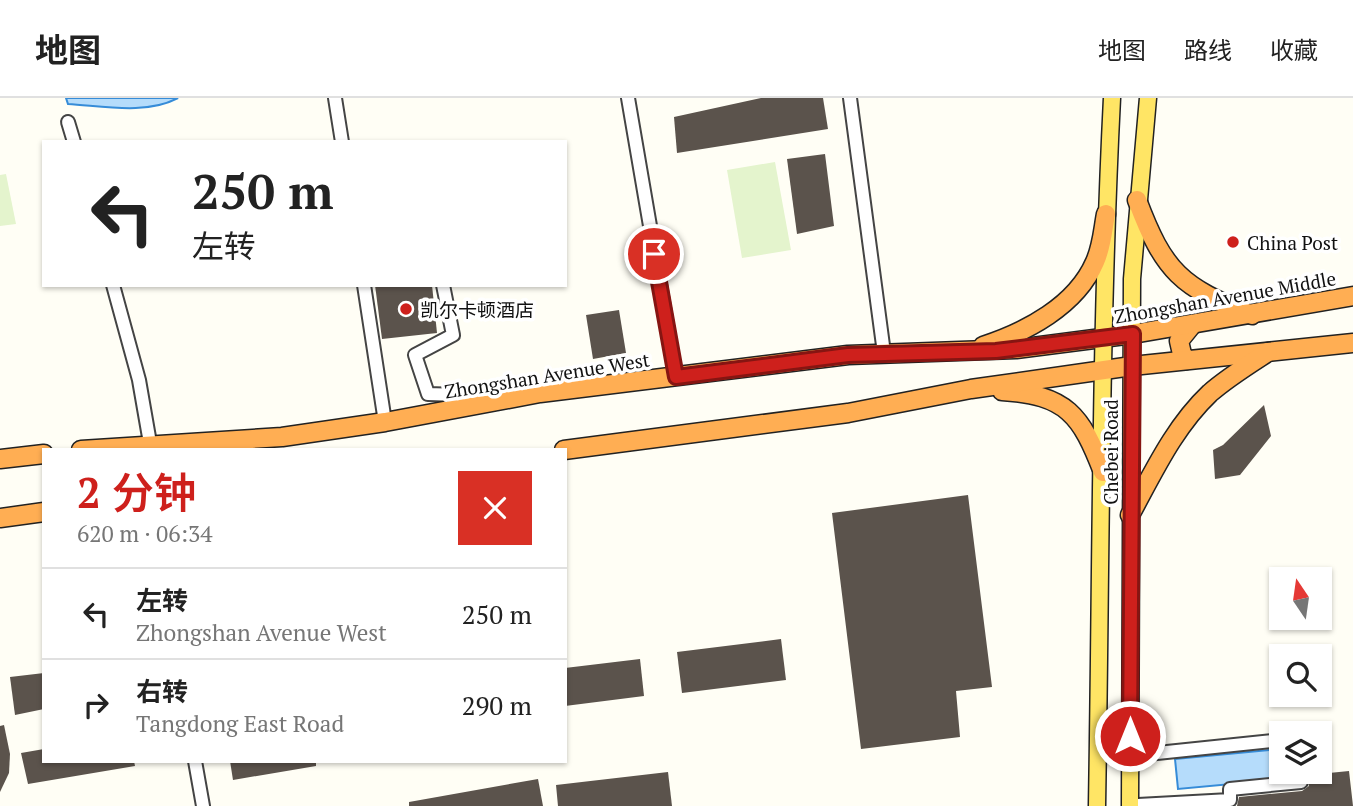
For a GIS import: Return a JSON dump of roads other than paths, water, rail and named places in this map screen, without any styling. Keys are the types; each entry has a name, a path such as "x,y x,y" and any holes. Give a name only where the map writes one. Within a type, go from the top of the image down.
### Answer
{"highway":[{"path":"1138,200 1153,239 1166,262 1181,279 1202,294 1252,315"},
{"path":"950,352 1010,336 1036,323 1067,299 1094,265 1106,214"},
{"name":"Zhongshan Avenue Middle","path":"1104,338 1353,296"},
{"path":"1187,360 1182,354 1179,341 1192,325"},
{"name":"Zhongshan Avenue West","path":"101,448 150,443 248,441 385,422 540,393 884,353 950,352 1051,345 1104,338"},
{"path":"567,450 848,414 971,389 1132,366 1353,343"},
{"path":"1051,345 1060,357 1053,377"},
{"path":"1130,515 1175,435 1191,414 1210,393 1270,351"},
{"path":"971,389 1023,393 1064,407 1083,425 1103,472"},
{"path":"225,448 248,441"},
{"path":"0,459 42,454"},
{"path":"0,518 42,512"}],"main road":[{"name":"Chebei Road","path":"1097,806 1106,214 1112,98"},
{"name":"Chebei Road","path":"1134,805 1130,515 1132,279 1148,98"}],"street":[{"path":"335,98 342,140"},
{"path":"628,98 676,377"},
{"path":"850,98 884,353"},
{"path":"68,122 73,140"},
{"path":"114,287 139,380 150,443"},
{"path":"364,287 385,422"},
{"path":"443,287 453,335 415,355 429,394 460,395 466,406"},
{"path":"1138,755 1269,741"},
{"path":"195,763 203,806"},
{"path":"1134,805 1230,800 1230,789 1281,784"}],"water":[{"path":"66,98 178,98 152,106 124,108 68,104"},
{"path":"1269,750 1269,780 1178,789 1175,759"}],"place":[{"name":"China Post","path":"1233,242"},
{"name":"凯尔卡顿酒店","path":"406,309"}]}
